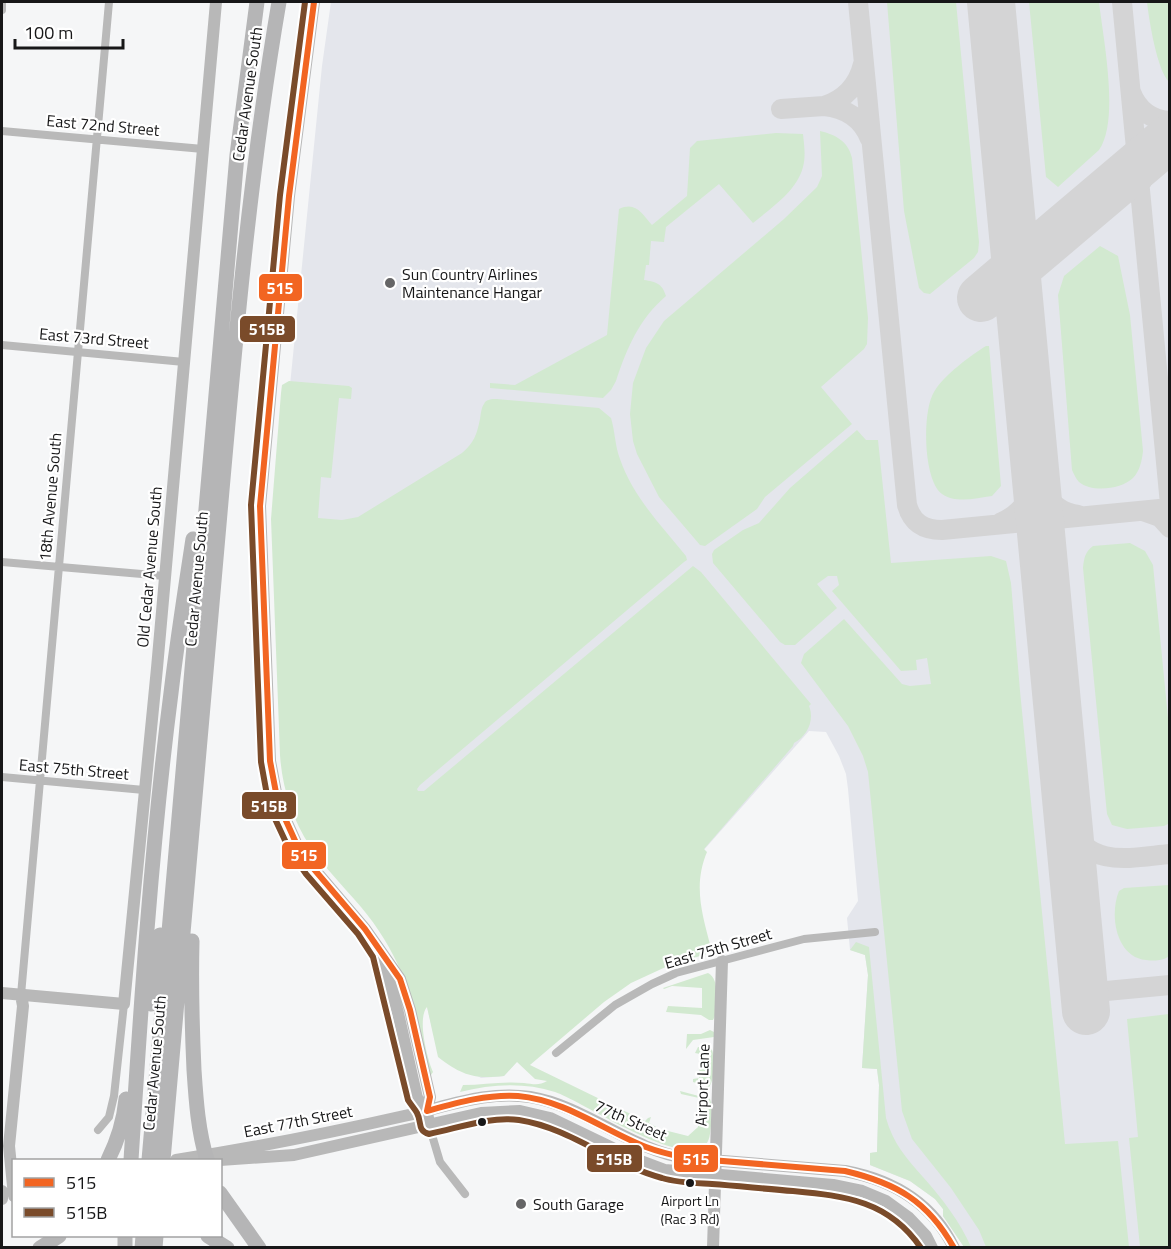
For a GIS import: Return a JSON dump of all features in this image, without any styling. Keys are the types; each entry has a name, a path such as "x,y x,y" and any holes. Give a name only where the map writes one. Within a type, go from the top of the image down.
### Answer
{"highway":[{"name":"Cedar Avenue South","path":"149,1159 147,1142 153,987 182,805 237,155 257,2"},
{"name":"Cedar Avenue South","path":"161,1159 147,1142 192,854 202,712 243,260 258,134 279,2"},
{"path":"139,1159 147,1142 141,999 170,695 195,528 207,494"},
{"path":"192,854 192,1022 200,1134 206,1159"},
{"path":"110,1155 125,1112 137,1014 141,999"},
{"path":"132,1159 147,1142"},
{"path":"222,1196 259,1248"},
{"path":"31,1248 43,1237"},
{"path":"40,1248 57,1237"},
{"path":"137,1244 154,1237"},
{"path":"210,1237 227,1248"}],"street":[{"path":"2,2 2,10"},
{"name":"18th Avenue South","path":"21,995 109,2"},
{"name":"Old Cedar Avenue South","path":"98,1130 109,1117 114,1096 124,1004 216,2"},
{"path":"314,2 290,196 260,506 270,761 278,803 297,845 313,868 365,929 400,978 429,1097 426,1111 440,1162 465,1194"},
{"name":"East 72nd Street","path":"2,131 203,149"},
{"name":"East 73rd Street","path":"2,345 184,362"},
{"path":"2,562 165,576"},
{"name":"East 75th Street","path":"2,777 144,790"},
{"name":"East 75th Street","path":"556,1053 602,1015 634,993 676,973 804,939 875,932"},
{"name":"Airport Lane","path":"713,1248 722,961"},
{"path":"2,993 124,1004"},
{"path":"2,1145 15,1006 21,995"},
{"path":"7,1192 21,995"},
{"name":"77th Street","path":"426,1111 492,1096 531,1097 563,1107 659,1152 678,1156 867,1175 896,1186 925,1208 948,1233 954,1248"},
{"name":"East 77th Street","path":"188,1159 259,1147 426,1111"},
{"name":"77th Street","path":"429,1125 495,1111 530,1113 550,1118 654,1166 675,1172 842,1186 886,1201 908,1217 926,1236 932,1248"},
{"name":"East 77th Street","path":"222,1161 294,1155 429,1125"}],"shaded area":[{"path":"331,2 1169,2 1169,1247 964,1247 943,1216 943,1209 935,1199 910,1181 870,1165 870,1153 877,1152 879,1085 877,1069 862,1068 868,975 865,955 850,950 847,918 858,901 848,789 846,774 826,732 809,731 504,1076 481,1078 438,1053 423,990 402,941 290,385 322,66"}],"green space":[{"path":"887,2 956,2 979,242 978,252 974,258 930,294 924,293 919,288 904,211"},
{"path":"1029,2 1099,2 1109,99 1105,137 1099,150 1058,187 1046,177"},
{"path":"1147,2 1169,2 1169,82 1157,56"},
{"path":"820,131 844,143 852,158 868,318 867,344 821,387 852,424 765,497 757,509 705,546 700,545 659,497 637,454 630,414 633,383 646,348 664,321 784,219 817,187 822,176"},
{"path":"776,133 803,134 805,154 800,176 775,205 753,223 719,184 666,227 664,242 651,241 649,265 646,265 644,280 658,284 663,288 666,296 641,324 616,381 603,398 490,388 490,383 515,385 607,335 619,209 634,208 642,213 652,225 687,196 690,148 697,141"},
{"path":"1100,246 1118,256 1130,315 1143,451 1139,469 1128,482 1115,487 1091,488 1079,482 1072,470 1058,295 1064,276"},
{"path":"989,346 1001,486 992,496 967,500 954,499 942,494 931,475 926,445 930,401 938,386 950,373"},
{"path":"289,381 352,388 351,399 339,398 331,478 321,477 318,518 342,520 358,517 462,453 474,438 482,407 488,400 599,408 611,418 618,454 632,486 648,510 686,556 687,560 420,785 418,791 424,791 693,566 701,572 811,704 809,706 811,717 806,732 794,743 704,849 707,852 700,876 700,900 711,948 710,953 670,965 631,983 604,1002 530,1065 645,1121 651,1117 649,1123 660,1129 688,1136 698,1127 699,1098 681,1094 680,1091 710,1099 712,1109 709,1140 704,1146 691,1150 653,1140 569,1098 543,1089 508,1085 460,1092 463,1085 508,1082 541,1084 547,1081 535,1079 517,1062 504,1076 469,1075 455,1068 438,1057 427,1007 424,1012 423,1029 433,1072 429,1078 402,974 394,956 367,915 310,846 293,814 283,779 280,755 271,519 282,385"},
{"path":"857,430 866,440 878,440 891,563 991,556 1006,561 1011,583 1065,1144 1118,1141 1129,1247 986,1247 979,1230 951,1188 912,1139 902,1111 868,772 848,726 801,663 804,654 844,619 902,684 910,686 931,684 927,658 916,660 917,670 901,671 832,591 839,585 837,576 828,576 817,584 837,608 795,645 785,645 713,563 714,550 743,530 759,523 790,488"},
{"path":"1130,543 1145,551 1153,565 1169,728 1170,823 1164,826 1127,829 1112,825 1107,814 1083,568 1085,556 1093,546"},
{"path":"1169,885 1169,956 1155,960 1136,957 1122,943 1115,923 1119,891 1124,888"},
{"path":"856,942 869,947 886,1118 889,1127 906,1157 950,1210 971,1247 964,1247 943,1216 943,1209 935,1199 910,1181 870,1165 870,1153 877,1152 879,1085 877,1069 862,1068 868,975 865,955 850,950"},
{"path":"708,973 712,976 716,986 713,1020 701,1015 666,1012 668,1006 702,1008 702,988 672,986 663,988"},
{"path":"1169,1014 1169,1247 1140,1247 1129,1138 1138,1137 1127,1019"},
{"path":"710,1030 714,1032 714,1037 693,1040 686,1049 687,1034 701,1034"},
{"path":"698,1047 711,1048 713,1052 714,1073 709,1087 693,1082 693,1079 699,1078 700,1054 695,1053"}],"taxiway":[{"path":"858,2 907,505 912,516 924,527 942,530 1170,508"},
{"path":"1122,2 1170,504"},
{"path":"863,64 850,90 839,99 824,106 852,115 862,125 870,139"},
{"path":"1131,92 1137,104 1146,113 1157,119 1170,121"},
{"path":"781,109 824,106"},
{"path":"1141,183 1151,158 1170,139"},
{"path":"1000,523 1020,510 1025,503 1032,485 1034,453 1041,484 1050,501 1057,507 1078,515"},
{"path":"1143,511 1160,517 1170,528"},
{"path":"1067,797 1071,825 1078,839 1088,849 1113,858 1170,854"},
{"path":"1085,993 1170,985"}],"runway":[{"path":"991,2 1086,1011"},
{"path":"981,298 1170,138"}],"transit line":[{"name":"515B","path":"305,2 280,195 251,505 261,762 269,806 289,849 306,874 358,934 373,957 408,1100 417,1113 421,1128 429,1134 485,1121 508,1119 538,1124 574,1138 626,1165 668,1180 831,1195 865,1204 895,1220 921,1248"},
{"name":"515","path":"314,2 289,196 260,506 270,761 278,803 297,845 313,868 365,929 400,979 410,1010 430,1097 427,1111 483,1098 518,1096 568,1109 646,1147 676,1156 845,1171 880,1181 909,1196 933,1218 954,1248"}],"place":[{"name":"Sun Country Airlines Maintenance Hangar","path":"390,283"},
{"name":"Airport Ln (Rac 3 Rd)","path":"690,1183"},
{"name":"South Garage","path":"521,1204"}]}
